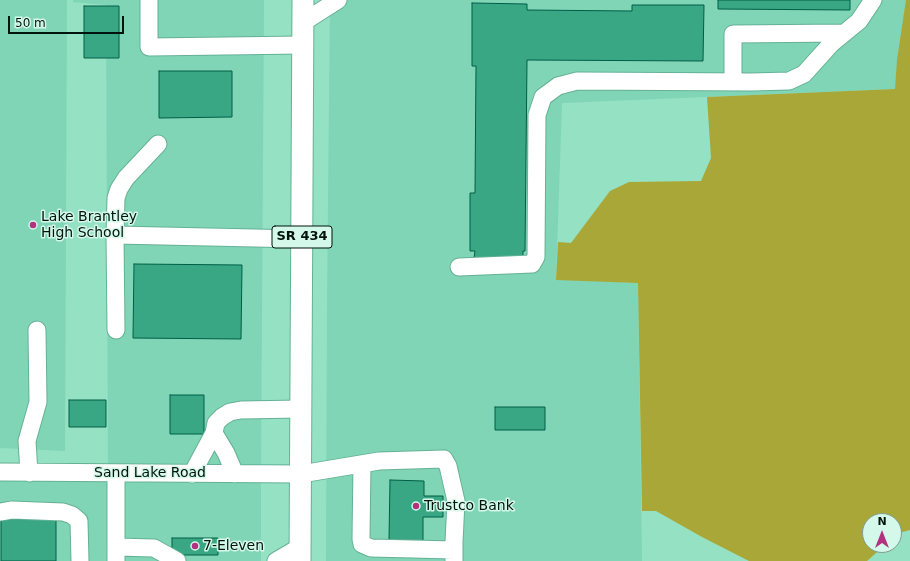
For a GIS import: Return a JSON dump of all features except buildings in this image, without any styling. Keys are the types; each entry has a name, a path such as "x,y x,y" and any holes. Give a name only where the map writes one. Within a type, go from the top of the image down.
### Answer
{"main road":[{"name":"SR 434","path":"300,554 303,0"}],"street":[{"path":"149,0 149,47 302,45"},
{"path":"302,23 338,0"},
{"path":"458,267 532,264 536,257 537,115 542,97 558,86 577,81 788,81 804,74 831,44 859,21 873,0"},
{"path":"733,82 733,34 844,34"},
{"path":"116,330 116,198 119,189 126,178 158,144"},
{"path":"115,235 302,239"},
{"path":"29,473 27,441 38,402 37,330"},
{"path":"192,474 214,433 216,423 230,412 241,410 301,410"},
{"path":"214,433 236,474"},
{"name":"Sand Lake Road","path":"0,472 301,474 380,461 444,459 448,466 456,501 454,556"},
{"path":"362,464 362,544 371,548 454,556"},
{"path":"116,473 116,554 154,548 177,561"},
{"path":"0,512 12,510 63,512 72,514 79,521 80,561"},
{"path":"276,561 300,554"}],"shaded area":[{"name":"Lake Brantley High School","path":"0,0 67,0 65,451 0,448"},
{"path":"73,0 264,0 261,465 108,464 106,5 73,2"},
{"path":"330,0 908,0 895,89 562,103 556,279 638,283 642,561 326,561"},
{"path":"906,0 910,0 910,530 902,532 902,513 862,513 862,553 876,553 867,561 749,561 656,511 642,511 638,283 556,280 558,242 571,243 610,191 629,182 701,181 711,158 707,97 895,89 897,60"},
{"path":"0,481 261,483 261,561 0,561"}],"place":[{"name":"Lake Brantley High School","path":"33,225"},
{"name":"Trustco Bank","path":"416,506"},
{"name":"7-Eleven","path":"195,546"}]}
